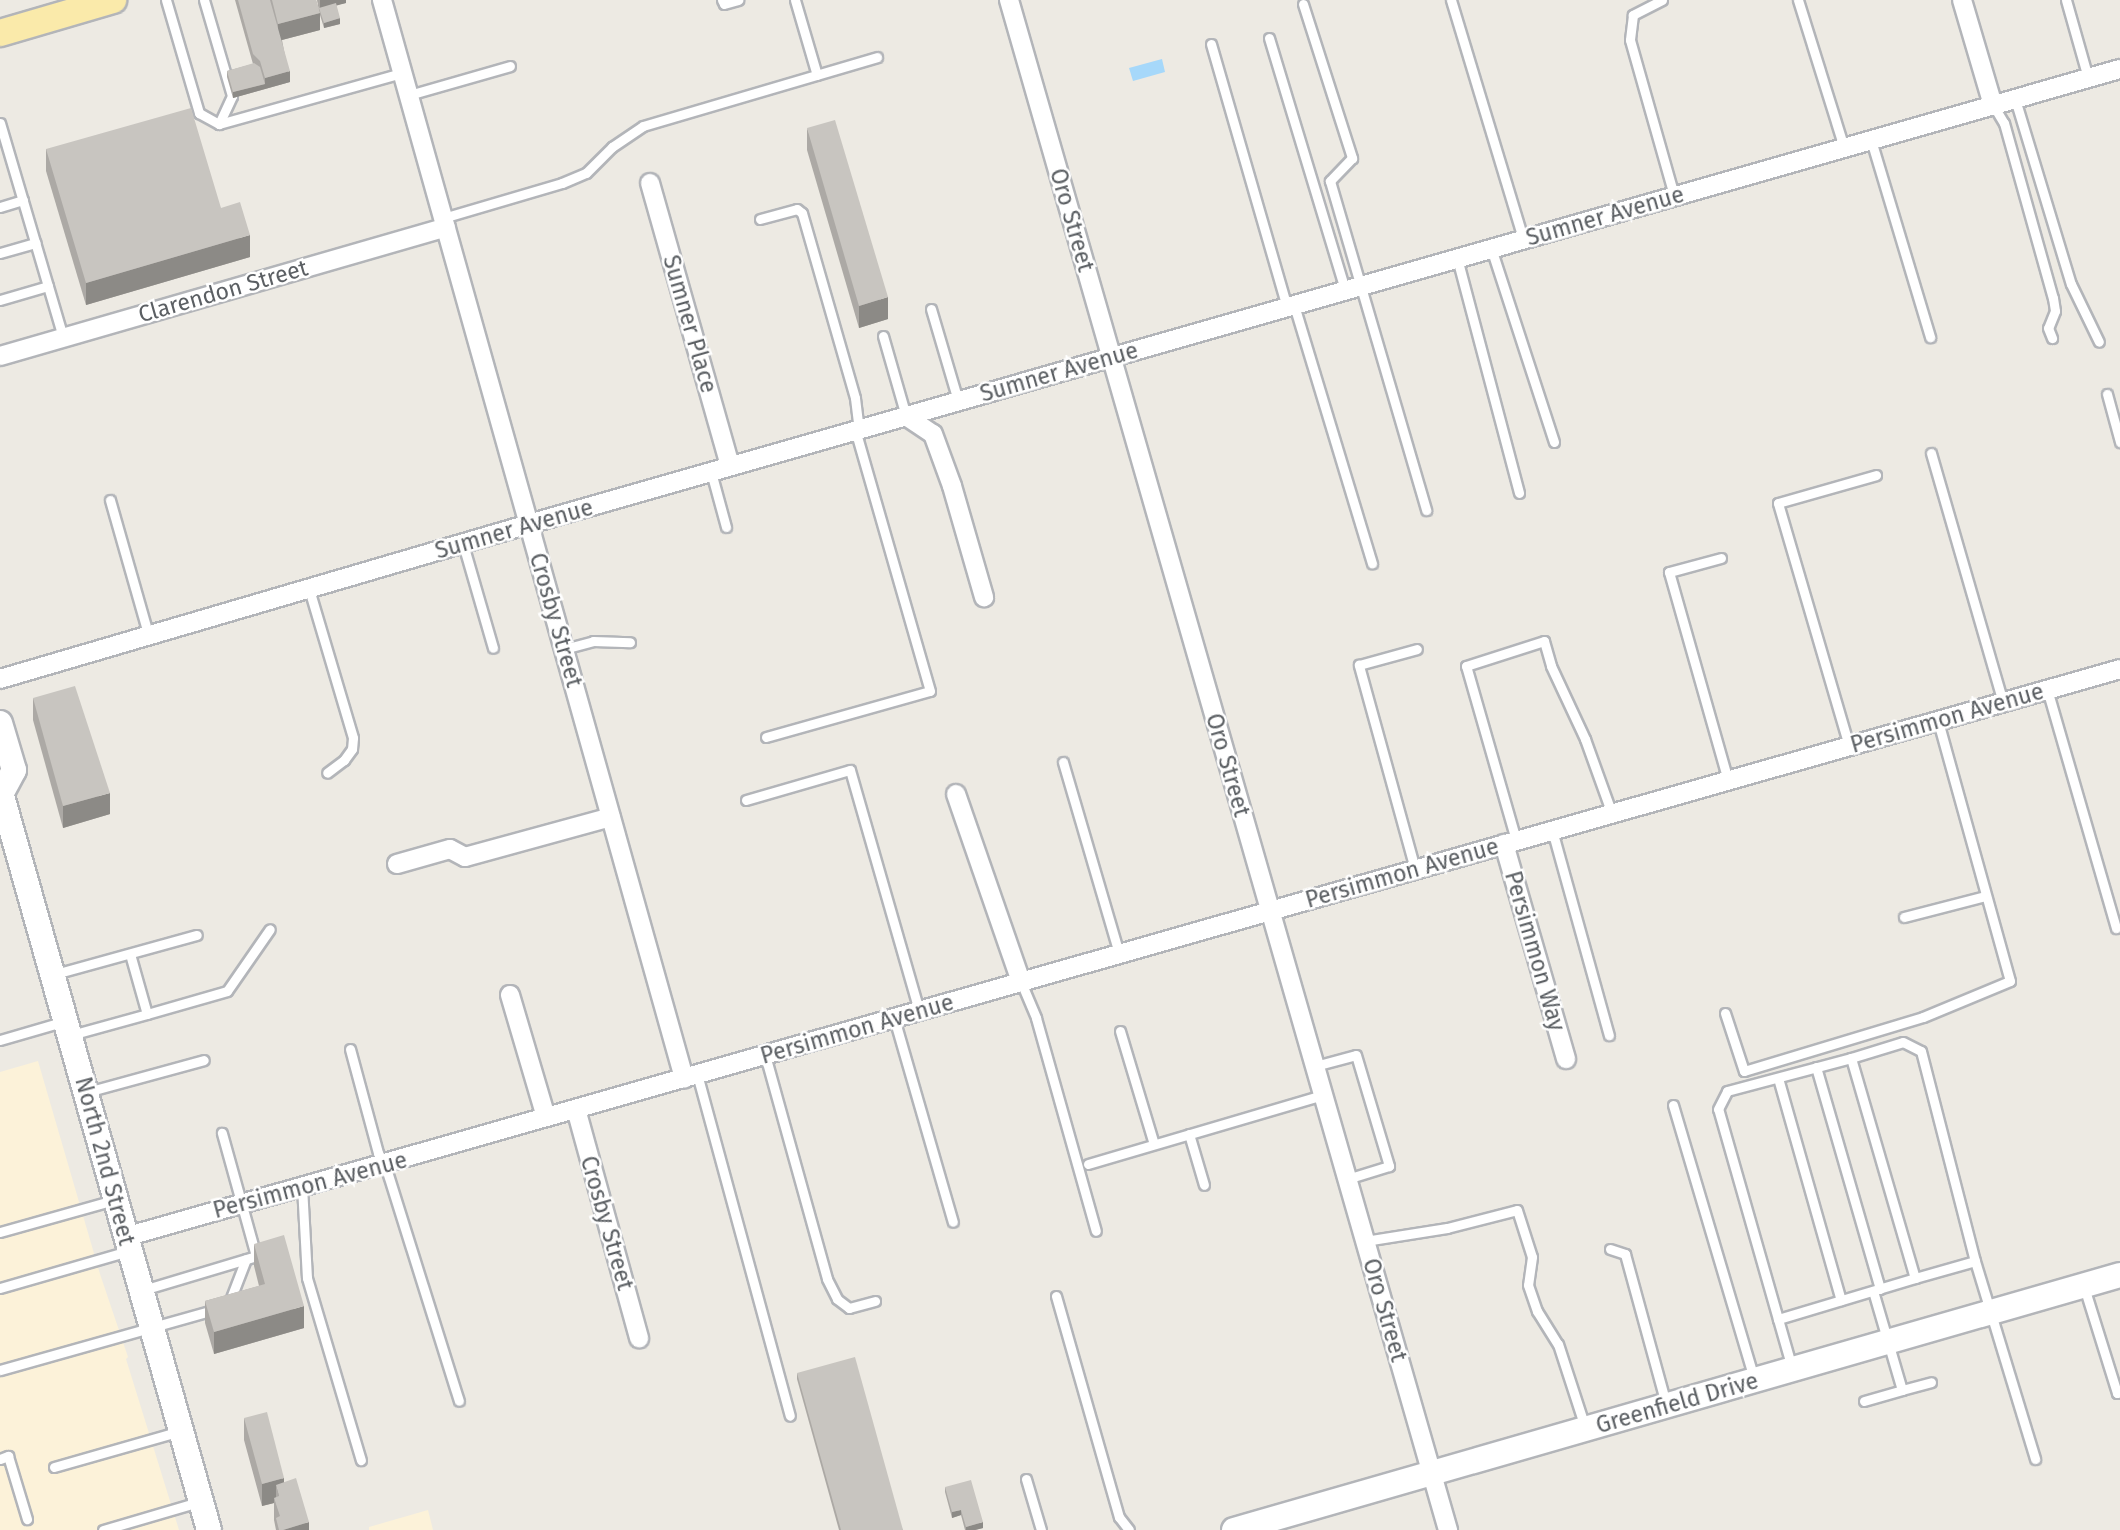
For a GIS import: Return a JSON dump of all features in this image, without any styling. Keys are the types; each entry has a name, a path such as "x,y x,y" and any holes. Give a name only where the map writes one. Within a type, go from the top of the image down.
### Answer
{"main road":[{"path":"0,33 113,0"},
{"name":"North 2nd Street","path":"0,723 13,770 1,790 6,829 53,975 209,1530"},
{"name":"Greenfield Drive","path":"1234,1530 2120,1275"}],"street":[{"name":"Crosby Street","path":"382,0 611,817 690,1076"},
{"name":"Oro Street","path":"1009,0 1448,1530"},
{"path":"1962,0 1993,105"},
{"name":"Sumner Avenue","path":"0,680 730,466 2120,69"},
{"name":"Sumner Place","path":"650,183 730,466"},
{"name":"Clarendon Street","path":"0,356 444,223"},
{"path":"906,416 933,434 952,486 984,597"},
{"name":"Persimmon Avenue","path":"127,1244 241,1204 302,1186 385,1165 2120,668"},
{"path":"956,794 1021,982"},
{"path":"397,864 450,849 465,857 611,817"},
{"name":"Persimmon Way","path":"1510,842 1566,1059"},
{"path":"510,995 546,1117"},
{"name":"Crosby Street","path":"576,1109 639,1338"}],"lane":[{"path":"166,0 199,113 219,124 402,74"},
{"path":"204,0 232,96 219,124"},
{"path":"722,0 724,4 737,0"},
{"path":"795,0 817,75"},
{"path":"1451,0 1523,239"},
{"path":"1662,0 1633,15 1630,40 1674,196"},
{"path":"1798,0 1844,148"},
{"path":"2066,0 2088,78"},
{"path":"1303,4 1352,158 1330,181 1353,288"},
{"path":"1269,38 1426,510"},
{"path":"1211,44 1290,306 1373,564"},
{"path":"444,223 586,173 612,147 643,126 877,57"},
{"path":"409,95 510,66"},
{"path":"2015,99 2071,284 2099,342"},
{"path":"1993,105 2004,124 2053,298 2055,311 2048,328 2052,338"},
{"path":"0,123 64,337"},
{"path":"1871,140 1930,337"},
{"path":"0,163 11,160"},
{"path":"0,207 23,200"},
{"path":"760,219 797,209 802,213 855,398 857,430 930,691 766,737"},
{"path":"0,253 36,243"},
{"path":"1492,248 1554,442"},
{"path":"1457,258 1520,493"},
{"path":"0,300 48,286"},
{"path":"931,309 958,401"},
{"path":"883,336 906,416"},
{"path":"2107,394 2120,442"},
{"path":"1931,453 2003,702"},
{"path":"711,472 726,527"},
{"path":"1849,746 1778,503 1876,475"},
{"path":"110,500 149,637"},
{"path":"463,544 493,648"},
{"path":"1721,558 1670,572 1728,781"},
{"path":"309,589 353,738 352,749 344,760 327,773"},
{"path":"564,649 593,641 623,644 630,642"},
{"path":"1510,842 1466,666 1544,641 1551,666 1585,739 1613,814"},
{"path":"1415,869 1359,665 1417,649"},
{"path":"2047,690 2116,928"},
{"path":"1725,1013 1744,1071 1923,1017 2010,981 1938,721"},
{"path":"1063,762 1118,954"},
{"path":"746,800 850,770 919,1011"},
{"path":"1552,831 1609,1035"},
{"path":"1905,917 1985,896"},
{"path":"0,1040 147,1014 227,991 270,929"},
{"path":"53,975 197,935"},
{"path":"130,954 147,1014"},
{"path":"1021,982 1036,1018 1096,1231"},
{"path":"894,1018 953,1222"},
{"path":"1120,1031 1154,1144"},
{"path":"1792,1370 1718,1109 1727,1091 1903,1042 1921,1051 1975,1261 2035,1459"},
{"path":"350,1049 378,1153 385,1165 458,1401"},
{"path":"765,1055 827,1279 837,1299 849,1308 876,1301"},
{"path":"1315,1066 1356,1055 1389,1166 1347,1179"},
{"path":"1851,1058 1915,1278"},
{"path":"86,1092 204,1060"},
{"path":"1816,1067 1902,1390"},
{"path":"690,1076 790,1416"},
{"path":"1778,1078 1841,1300"},
{"path":"1088,1164 1323,1095"},
{"path":"1673,1105 1754,1380"},
{"path":"141,1291 256,1256 222,1133"},
{"path":"1189,1134 1205,1185"},
{"path":"302,1186 307,1278 361,1460"},
{"path":"0,1232 115,1199"},
{"path":"1365,1241 1447,1228 1517,1210 1532,1257 1528,1278 1532,1298 1541,1321 1558,1344 1586,1429"},
{"path":"0,1288 127,1244"},
{"path":"1610,1250 1625,1254 1667,1406"},
{"path":"0,1370 228,1306 246,1259"},
{"path":"1778,1319 1975,1261"},
{"path":"2083,1286 2117,1392 2120,1392"},
{"path":"1056,1296 1119,1517 1129,1530"},
{"path":"1864,1401 1931,1382"},
{"path":"54,1467 181,1431"},
{"path":"0,1459 8,1456 27,1519"},
{"path":"1026,1479 1041,1530"},
{"path":"103,1530 201,1502"}],"shaded area":[{"path":"38,1061 179,1530 0,1530 0,1072"},
{"path":"428,1510 433,1530 369,1530 369,1527"}],"water":[{"path":"1162,59 1165,72 1133,81 1129,68"}],"building":[{"path":"238,0 270,0 290,71 265,78 260,61 253,54"},
{"path":"272,0 316,0 320,13 278,24"},
{"path":"336,3 340,18 324,23 319,8"},
{"path":"254,63 260,67 265,84 233,92 227,71"},
{"path":"191,108 221,208 240,202 250,235 86,283 46,149"},
{"path":"835,120 888,297 859,306 807,128"},
{"path":"75,686 110,793 63,806 33,698"},
{"path":"284,1235 304,1306 214,1332 205,1301 265,1284 254,1244"},
{"path":"855,1357 903,1530 841,1530 797,1373"},
{"path":"267,1412 284,1478 262,1484 244,1418"},
{"path":"296,1478 309,1522 279,1530 276,1518 280,1516 274,1498 279,1496 276,1485"},
{"path":"971,1480 983,1522 966,1527 961,1510 952,1512 945,1487"}]}
